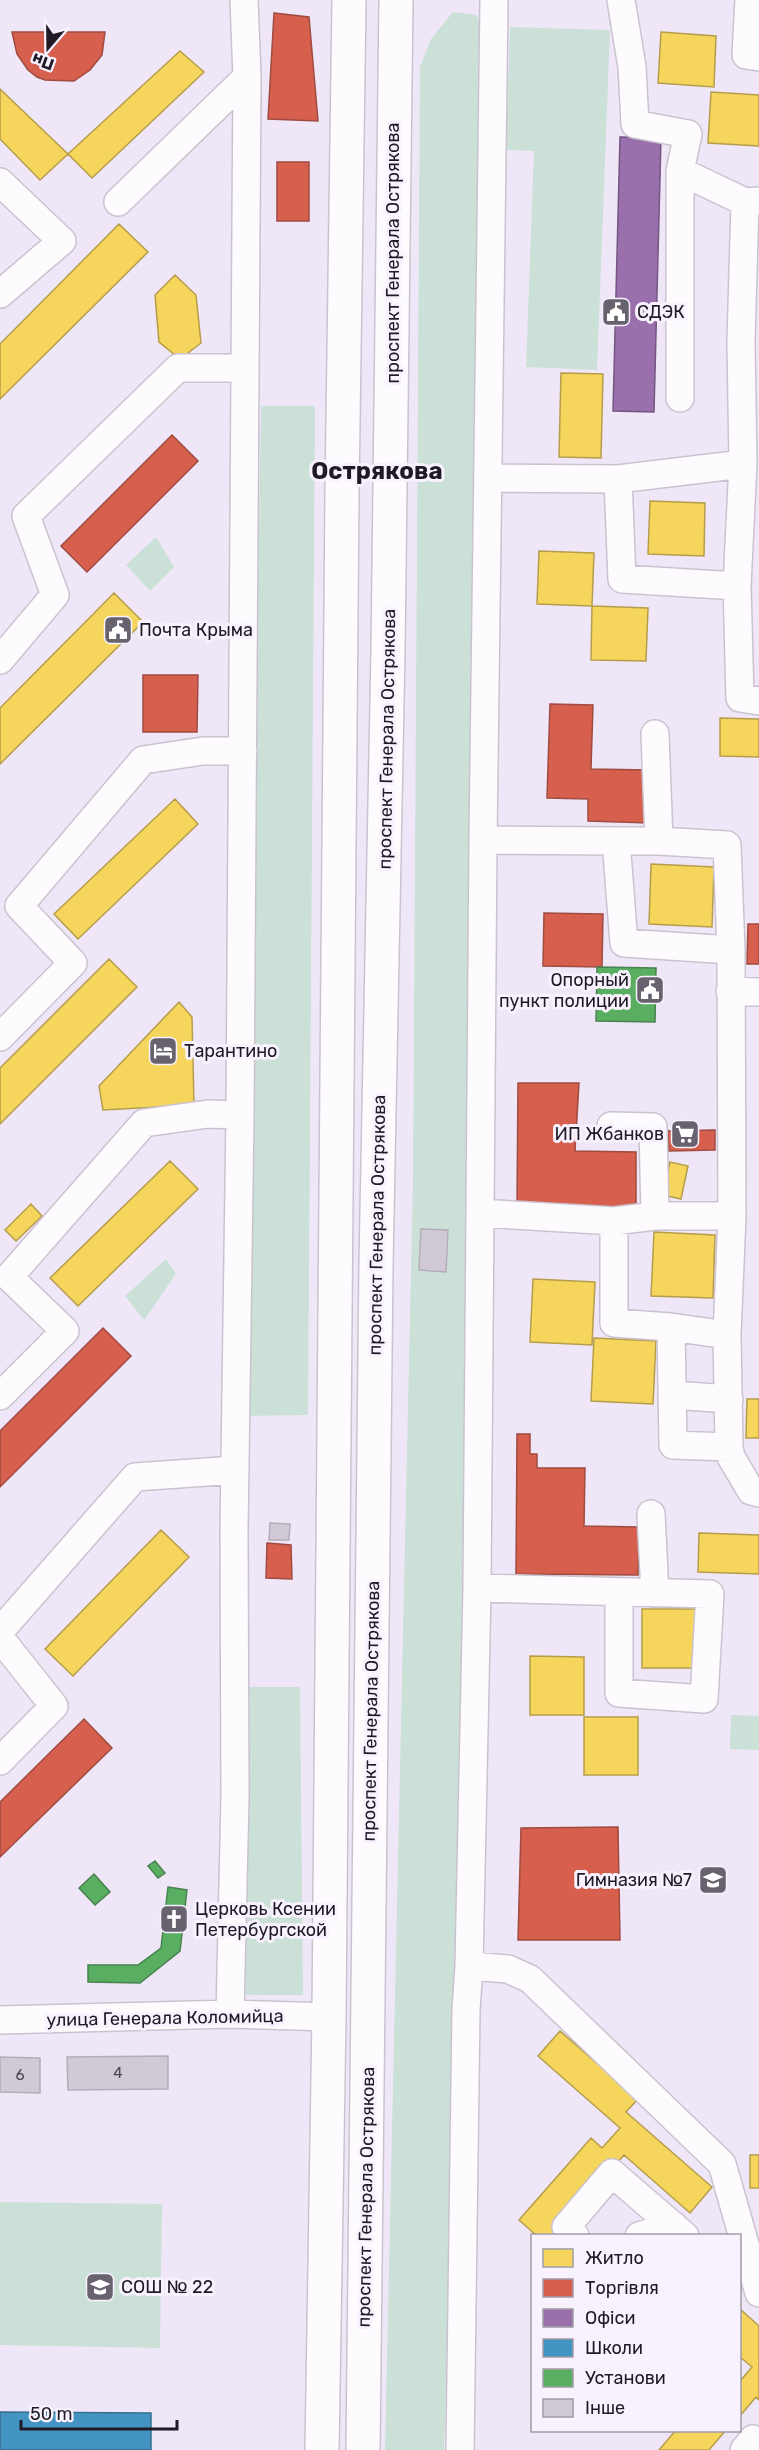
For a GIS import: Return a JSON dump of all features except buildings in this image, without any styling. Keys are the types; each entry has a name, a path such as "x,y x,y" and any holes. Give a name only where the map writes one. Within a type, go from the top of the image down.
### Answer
{"main road":[{"path":"322,2450 329,2017 342,470 349,0"},
{"name":"проспект Генерала Острякова","path":"363,2450 376,1265 388,662 396,0"}],"street":[{"path":"230,2014 235,1797 235,1470 243,751 247,77 244,0"},
{"path":"460,2450 466,2032 477,1588 483,840 494,0"},
{"path":"621,0 632,67 635,124 688,134 680,171 680,398"},
{"path":"749,0 746,55 759,57"},
{"path":"118,202 247,77"},
{"path":"680,171 752,201 750,342 737,586 740,698 759,700"},
{"path":"0,182 62,241 0,294"},
{"path":"0,660 55,595 26,516 178,368 245,368"},
{"path":"488,478 618,479 743,464"},
{"path":"618,479 622,579 737,586"},
{"path":"655,735 659,841"},
{"path":"0,1037 73,963 19,906 143,760 203,751 243,751"},
{"path":"483,840 659,841 727,845 731,950 732,1216 727,1335 730,1452 751,1491 759,1493"},
{"path":"616,841 624,943 731,950"},
{"path":"730,991 759,992"},
{"path":"0,1396 65,1331 9,1277 144,1123 208,1114 240,1115"},
{"path":"611,1126 653,1127 655,1216"},
{"path":"480,1213 614,1221 655,1216 732,1216"},
{"path":"614,1221 614,1323 671,1327 727,1335"},
{"path":"671,1327 673,1445 759,1458"},
{"path":"673,1395 729,1399"},
{"path":"0,1631 135,1477 235,1470"},
{"path":"651,1514 655,1593"},
{"path":"477,1588 710,1594 704,1699 619,1693 619,1592"},
{"path":"0,1638 54,1707 0,1761"},
{"path":"469,1966 508,1969 530,1979 722,2164 740,2234"},
{"name":"улица Генерала Коломийца","path":"0,2020 230,2014 329,2017"},
{"path":"574,2234 566,2227 612,2173 679,2230"},
{"path":"647,2234 679,2230"},
{"path":"742,2242 759,2293"},
{"path":"744,2450 753,2439 759,2445"}],"green space":[{"path":"453,12 476,15 483,26 456,2088 444,2450 385,2450 413,1179 420,67 431,39"},
{"path":"510,27 610,30 597,370 526,367 534,151 506,150"},
{"path":"261,406 315,406 308,1415 244,1416"},
{"path":"156,537 174,567 150,591 126,565"},
{"path":"166,1259 176,1274 144,1320 125,1296"},
{"path":"243,1687 300,1687 303,1995 246,1995"},
{"path":"731,1715 759,1716 759,1750 730,1749"},
{"path":"0,2202 162,2204 160,2348 0,2345"}],"place":[{"name":"СДЭК","path":"616,312"},
{"name":"Почта Крыма","path":"118,630"},
{"name":"Опорный пункт полиции","path":"650,990"},
{"name":"Тарантино","path":"163,1051"},
{"name":"ИП Жбанков","path":"685,1134"},
{"name":"Гимназия №7","path":"713,1880"},
{"name":"Церковь Ксении Петербургской","path":"174,1919"},
{"name":"СОШ № 22","path":"100,2287"}],"district":[{"name":"Острякова","path":"377,471"}]}
